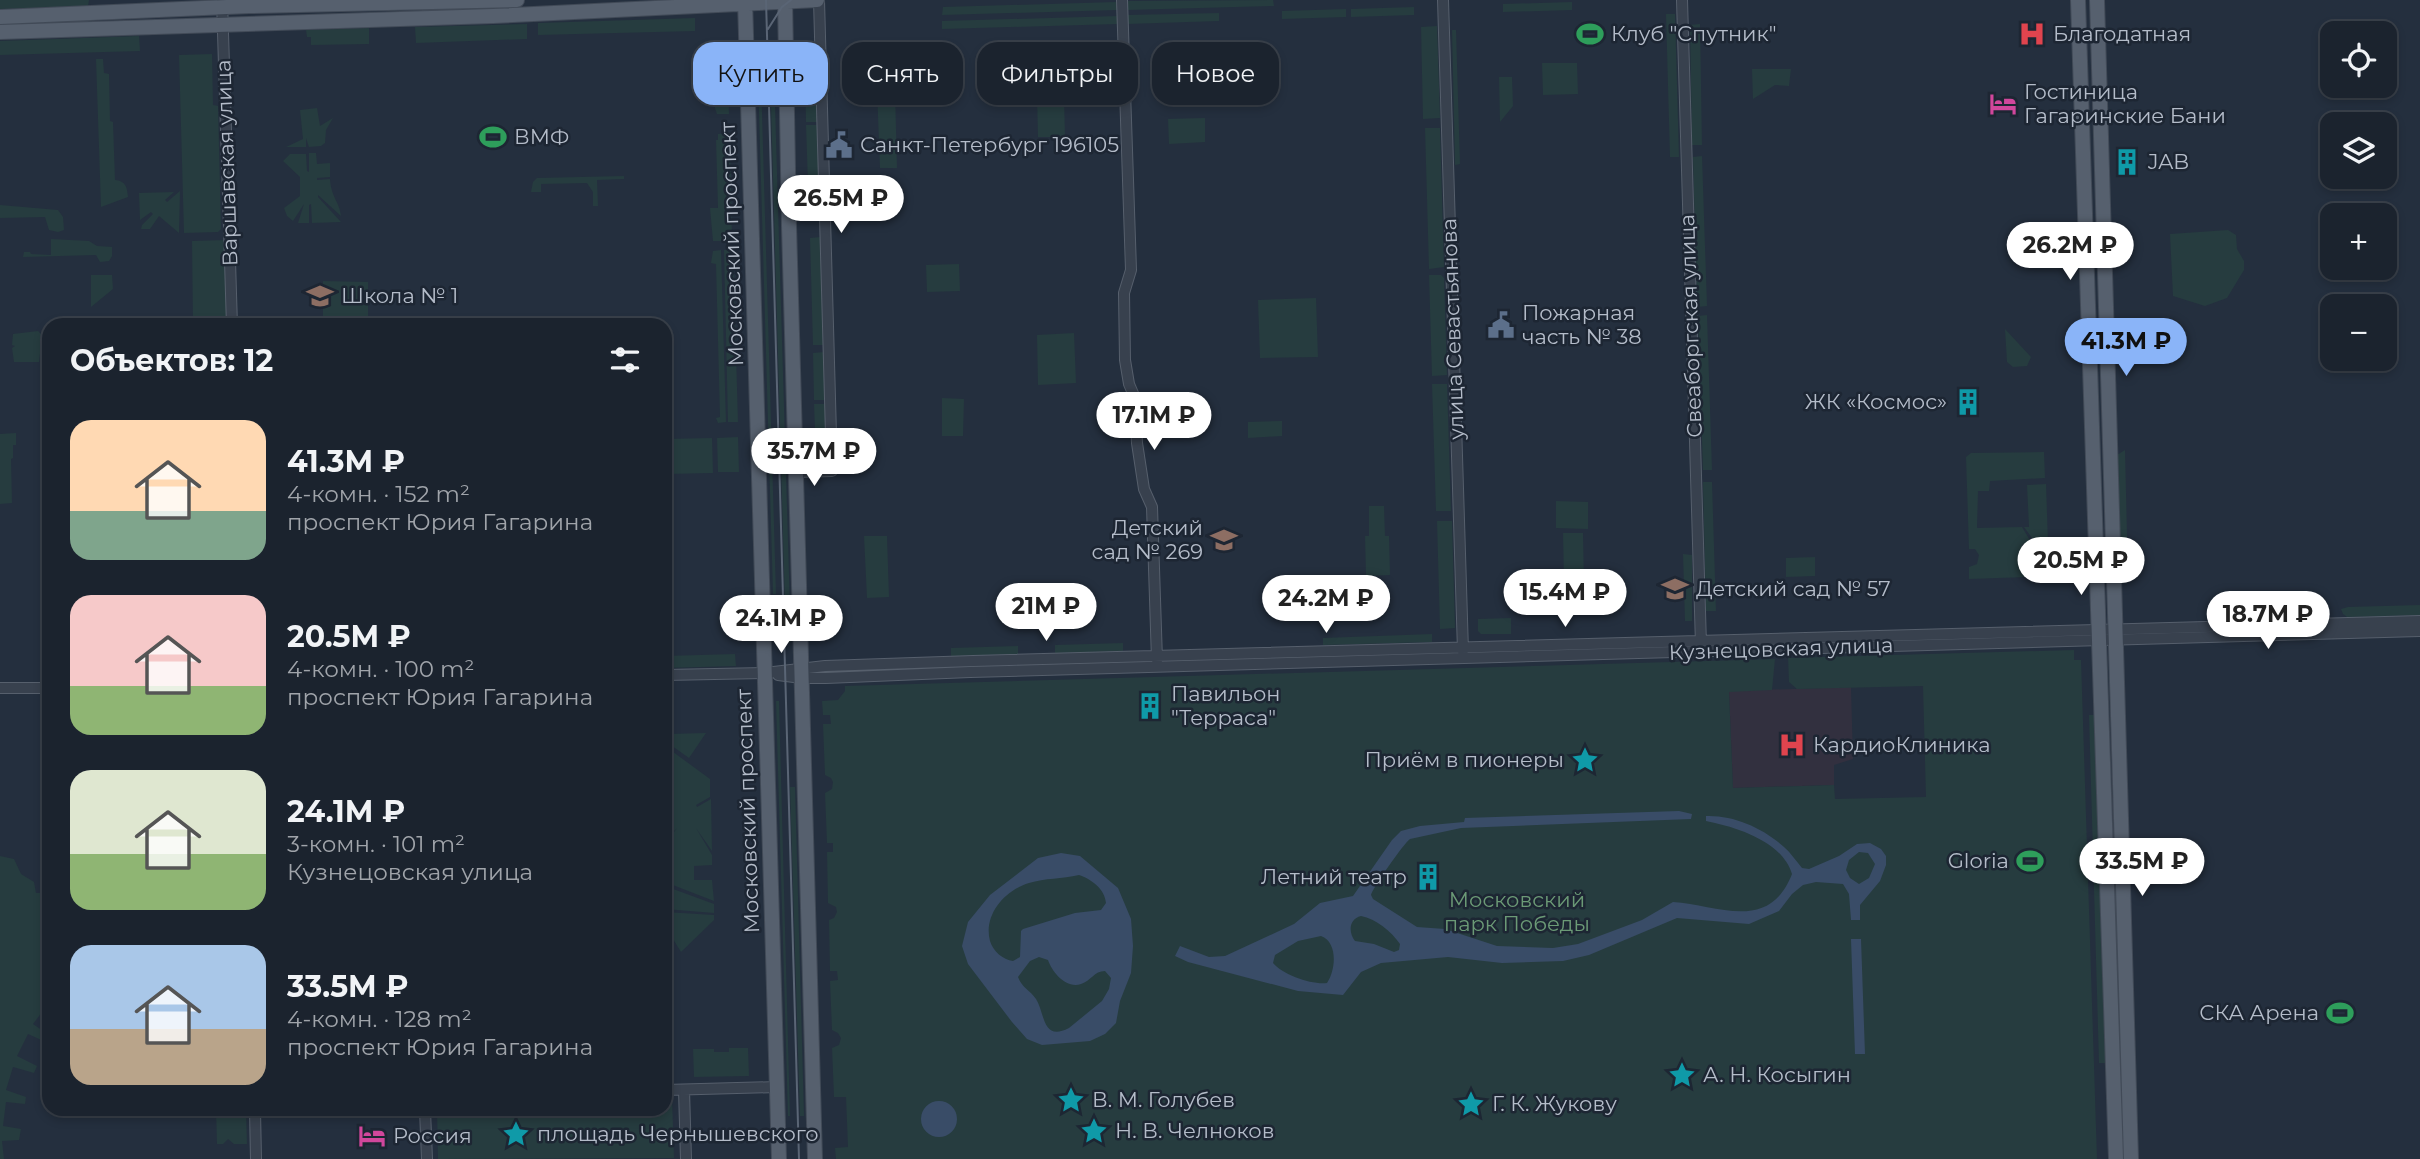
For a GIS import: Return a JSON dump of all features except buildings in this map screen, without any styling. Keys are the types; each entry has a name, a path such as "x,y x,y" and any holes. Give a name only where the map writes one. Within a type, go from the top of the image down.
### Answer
{"main road":[{"path":"0,17 222,4 517,0"},
{"path":"0,32 493,16 818,0"},
{"path":"2078,0 2116,1159"},
{"path":"2097,0 2131,1159"},
{"path":"785,1 815,1159"},
{"name":"Московский проспект","path":"745,2 779,1159"}],"street":[{"path":"796,472 832,471 818,0"},
{"path":"1122,0 1131,270 1124,302 1125,360 1129,384 1135,398 1142,476 1152,507 1157,662"},
{"name":"улица Севастьянова","path":"1443,0 1463,653"},
{"name":"Свеаборгская улица","path":"1682,0 1701,646"},
{"name":"Варшавская улица","path":"222,4 232,318"},
{"name":"Кузнецовская улица","path":"672,676 2100,635 2420,621"},
{"name":"Кузнецовская улица","path":"2116,634 2420,631"},
{"path":"0,688 42,688"},
{"path":"672,1090 778,1087"},
{"path":"684,1090 686,1159"},
{"path":"255,1116 256,1159"},
{"path":"425,1116 427,1159"}],"shaded area":[{"name":"КардиоКлиника","path":"1851,687 1853,759 1834,765 1834,785 1733,788 1729,691"}],"green space":[{"path":"0,0 89,0 88,6 0,9"},
{"path":"1273,0 1274,6 1127,10 1128,1"},
{"path":"1116,2 1118,10 942,15 943,7"},
{"path":"1572,2 1572,10 1503,12 1503,4"},
{"path":"1414,7 1414,15 1351,17 1351,9"},
{"path":"1346,9 1346,17 1282,19 1282,11"},
{"path":"1219,13 1219,21 1127,24 1127,15"},
{"path":"1666,14 1675,14 1679,157 1670,157"},
{"path":"1118,16 1118,24 942,29 942,21"},
{"path":"695,18 695,31 538,35 538,23"},
{"path":"527,24 527,39 416,43 415,27"},
{"path":"1700,24 1702,145 1692,145 1690,25"},
{"path":"1437,26 1440,118 1423,119 1421,27"},
{"path":"369,28 369,44 311,45 311,37 307,37 306,30"},
{"path":"1452,30 1456,30 1460,164 1455,165"},
{"path":"139,36 140,51 0,55 0,41"},
{"path":"212,54 213,105 218,106 221,229 218,232 184,233 179,55"},
{"path":"96,59 103,59 104,73 109,74 115,180 125,185 128,197 101,207"},
{"path":"1542,63 1577,63 1578,94 1543,95"},
{"path":"1752,69 1791,69 1789,86 1775,85 1753,99"},
{"path":"1499,77 1512,77 1513,106 1500,122"},
{"path":"715,105 729,105 729,114 717,114"},
{"path":"759,105 762,105 776,594 773,594"},
{"path":"771,105 775,105 791,642 786,642"},
{"path":"806,105 818,105 818,122 806,122"},
{"path":"878,105 895,105 897,168 880,168"},
{"path":"1037,105 1064,105 1065,137 1038,137"},
{"path":"317,108 320,126 333,118 326,130 325,143 309,147 306,138 306,147 286,147 303,139 300,110"},
{"path":"1205,118 1205,142 1169,144 1168,119"},
{"path":"806,125 818,125 820,214 809,214"},
{"path":"1425,128 1440,128 1444,267 1429,269"},
{"path":"730,133 732,241 713,241 710,208 718,208 716,140 718,134"},
{"path":"309,153 316,153 317,164 330,163 330,177 317,180 330,179 341,216 318,197 341,222 312,223 311,204 309,223 298,223 304,204 293,221 287,216 284,208 300,196 300,177 283,161 290,154 306,154 309,172"},
{"path":"1702,156 1707,306 1697,307 1693,157"},
{"path":"624,176 624,179 597,180 598,206 593,206 593,192 587,183 541,184 541,192 531,192 533,182 537,178"},
{"path":"180,191 179,233 159,216 150,229 141,229 153,214 151,212 140,220 139,193 174,192 165,200 167,202"},
{"path":"0,205 58,210 63,217 64,230 49,230 45,217 0,218"},
{"path":"2228,230 2236,235 2237,249 2244,261 2244,270 2227,298 2205,306 2173,296 2170,234"},
{"path":"821,237 823,345 813,345 810,238"},
{"path":"51,239 89,241 97,246 112,247 112,256 109,261 100,262 96,255 23,257 24,252 51,255"},
{"path":"226,240 229,318 193,318 192,241"},
{"path":"721,250 726,422 718,423 716,264 711,263 713,251"},
{"path":"724,250 733,250 738,422 728,422"},
{"path":"959,264 960,291 927,292 926,265"},
{"path":"91,275 112,275 113,289 91,307"},
{"path":"1429,275 1441,275 1444,278 1447,375 1432,376"},
{"path":"323,281 368,282 368,318 323,318"},
{"path":"1316,298 1318,357 1260,358 1258,300"},
{"path":"1707,315 1712,470 1703,470 1698,316"},
{"path":"2005,329 2031,357 2027,366 2013,367 2007,362"},
{"path":"38,331 41,334 42,331 42,354 39,362 14,362 13,334"},
{"path":"1074,333 1076,383 1038,385 1037,335"},
{"path":"824,352 825,400 814,400 813,353"},
{"path":"1432,384 1447,384 1451,511 1436,511"},
{"path":"942,398 964,399 963,436 942,436"},
{"path":"814,404 825,404 827,456 816,456"},
{"path":"1282,421 1282,436 1248,438 1248,422"},
{"path":"16,433 16,445 13,445 11,459 12,503 0,504 0,434"},
{"path":"738,437 739,472 718,472 717,438"},
{"path":"712,438 713,473 672,474 672,439"},
{"path":"2125,450 2128,578 2121,578 2116,459 2117,455"},
{"path":"2044,452 2045,478 1990,481 1989,491 1978,491 1977,528 2022,527 2031,542 2022,545 2022,555 2027,560 2037,560 2037,557 2049,554 2048,574 2043,577 2043,563 2027,564 2027,577 1969,579 1969,567 1977,564 1979,555 1975,549 1969,549 1966,457 1971,453"},
{"path":"1703,482 1712,482 1716,611 1706,611"},
{"path":"2046,484 2048,542 2035,542 2024,527 2029,527 2027,485"},
{"path":"1556,501 1588,502 1588,529 1556,528"},
{"path":"1369,506 1384,506 1385,536 1389,536 1390,575 1366,576 1365,536 1369,536"},
{"path":"1437,521 1452,521 1455,628 1440,629"},
{"path":"1563,533 1583,533 1584,582 1564,582"},
{"path":"864,536 887,536 889,597 867,598"},
{"path":"1683,554 1692,555 1692,621 1685,621"},
{"path":"1815,557 1815,576 1786,577 1786,558"},
{"path":"2420,605 2420,615 2347,617 2341,609 2348,607"},
{"path":"1511,618 1511,634 1481,634 1478,631 1478,619"},
{"path":"1432,634 1432,642 1323,645 1323,638"},
{"path":"1123,643 1123,651 1055,653 1055,645"},
{"path":"1018,646 1018,654 951,656 951,648"},
{"name":"Московский парк Победы","path":"2074,650 2074,660 2081,660 2097,1159 836,1159 835,1148 848,1147 846,1097 834,1097 832,1048 839,1045 841,1038 832,1030 830,981 838,980 837,971 830,971 829,920 834,918 837,912 836,907 828,903 827,852 833,852 833,843 827,843 825,793 832,789 833,782 825,775 823,724 831,724 830,715 823,715 822,701 838,700 845,691 845,686 1775,659 1772,690 1729,692 1733,788 1834,785 1835,799 1926,797 1923,686 1797,689 1789,682 1788,658"},
{"path":"735,654 736,666 672,668 672,656"},
{"path":"776,701 779,701 790,1116 788,1116"},
{"path":"2089,715 2095,715 2106,1063 2099,1063"},
{"path":"706,733 689,758 672,746 672,734"},
{"path":"672,751 710,779 710,797 696,805 697,807 711,799 712,851 696,828 712,855 712,865 694,866 694,880 712,880 714,901 672,885 672,835 677,828 672,833"},
{"path":"790,787 795,787 804,1116 800,1116"},
{"path":"0,856 14,859 21,874 34,882 36,893 42,893 42,1012 33,1024 42,1030 42,1040 28,1034 17,1056 37,1066 34,1073 13,1067 6,1090 26,1097 25,1104 6,1102 3,1126 21,1129 19,1140 2,1141 4,1159 0,1159"},
{"path":"672,889 714,904 714,913 672,910"},
{"path":"672,912 714,915 714,920 681,952 672,937"},
{"path":"729,1048 748,1048 749,1076 694,1077 693,1049 729,1052"},
{"path":"672,1097 674,1158 438,1159 437,1116 672,1116"},
{"path":"216,1116 246,1116 247,1144 234,1144 228,1139 223,1144 217,1144"}],"water":[{"path":"1679,811 1692,814 1691,819 1461,828 1410,839 1377,884 1371,895 1373,899 1417,927 1445,929 1497,946 1553,948 1578,944 1642,920 1673,902 1741,911 1756,910 1770,904 1782,892 1792,874 1787,862 1756,837 1706,821 1706,816 1737,820 1767,834 1784,847 1802,868 1809,869 1839,856 1857,844 1870,843 1881,849 1886,856 1886,865 1880,881 1860,905 1860,920 1851,920 1849,894 1843,884 1816,882 1803,885 1779,911 1749,924 1677,918 1589,955 1563,961 1502,963 1448,957 1381,963 1361,972 1343,995 1298,991 1188,962 1175,956 1180,946 1209,957 1225,956 1294,924 1320,903 1353,896 1401,831 1420,826 1464,822 1465,818","holes":["1859,852 1868,853 1875,864 1869,878 1859,884 1850,878 1846,870 1849,860","1361,916 1383,926 1400,944 1399,950 1394,952 1374,944 1355,941 1351,926","1321,936 1327,939 1334,957 1327,983 1298,978 1273,963 1275,955 1298,941"]},
{"path":"1061,853 1080,856 1118,888 1131,919 1131,973 1120,1001 1116,1023 1105,1034 1090,1041 1042,1045 1027,1039 968,964 962,946 968,922 990,895 1038,858","holes":["1079,875 1093,882 1103,893 1106,903 1101,910 1075,913 1023,929 1020,957 1013,961 1002,957 996,951 990,941 990,922 1004,898 1029,883","1039,957 1048,960 1056,974 1070,984 1081,984 1101,971 1105,971 1111,978 1109,989 1102,1001 1069,1028 1060,1031 1049,1029 1036,999 1018,977 1030,961"]},
{"path":"1851,939 1861,939 1865,1054 1855,1054"},
{"path":"939,1101 952,1106 957,1119 952,1132 939,1137 926,1132 921,1119 926,1106"}],"tram line":[{"path":"766,0 799,1159"},
{"path":"768,29 782,7 791,0"}],"place":[{"name":"Клуб \"Спутник\"","path":"1590,34"},
{"name":"Благодатная","path":"2032,34"},
{"name":"Гостиница Гагаринские Бани","path":"2003,104"},
{"name":"ВМФ","path":"493,137"},
{"name":"Санкт-Петербург 196105","path":"839,145"},
{"name":"JAB","path":"2127,162"},
{"name":"Школа № 1","path":"320,296"},
{"name":"Пожарная часть № 38","path":"1501,325"},
{"name":"ЖК «Космос»","path":"1968,402"},
{"name":"Детский сад № 269","path":"1224,540"},
{"name":"Детский сад № 57","path":"1675,589"},
{"name":"Павильон \"Терраса\"","path":"1150,706"},
{"name":"КардиоКлиника","path":"1792,745"},
{"name":"Приём в пионеры","path":"1585,760"},
{"name":"Gloria","path":"2030,861"},
{"name":"Летний театр","path":"1428,877"},
{"name":"СКА Арена","path":"2340,1013"},
{"name":"А. Н. Косыгин","path":"1682,1075"},
{"name":"В. М. Голубев","path":"1071,1100"},
{"name":"Г. К. Жукову","path":"1471,1104"},
{"name":"Н. В. Челноков","path":"1094,1131"},
{"name":"площадь Чернышевского","path":"516,1134"},
{"name":"Россия","path":"372,1136"}]}
